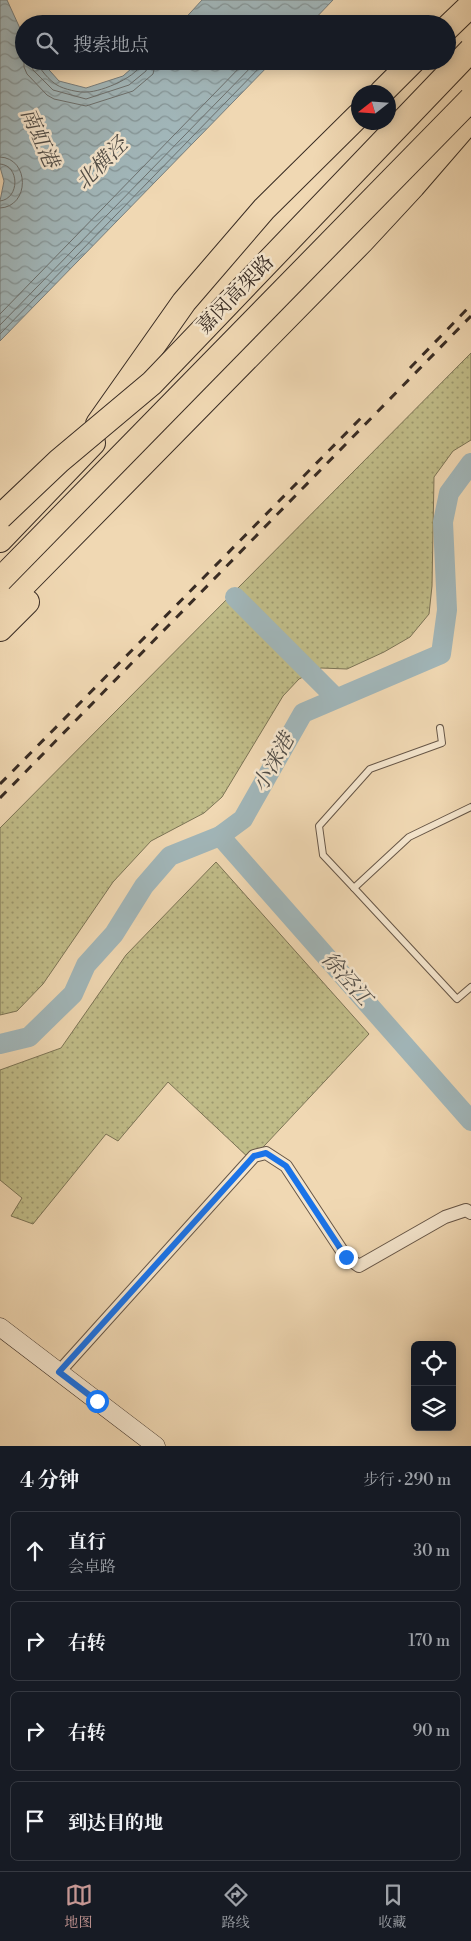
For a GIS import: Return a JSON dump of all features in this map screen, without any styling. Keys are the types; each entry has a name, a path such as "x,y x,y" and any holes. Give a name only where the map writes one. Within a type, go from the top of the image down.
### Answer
{"highway":[{"path":"456,19 471,5"},
{"name":"嘉闵高架路","path":"456,66 471,50"},
{"path":"389,85 404,70"},
{"name":"嘉闵高架路","path":"0,540 452,70"},
{"name":"嘉闵高架路","path":"0,580 471,99"},
{"path":"0,609 362,241 471,120"},
{"path":"74,458 184,302 264,209 351,123"},
{"path":"0,517 59,461 152,383"},
{"path":"0,629 110,516 194,411"}],"main road":[{"path":"0,1327 156,1446"}],"street":[{"path":"59,1372 254,1156 266,1153 286,1166 346,1257 359,1266 445,1216 466,1210 471,1213"}],"lane":[{"path":"440,728 442,742 370,769 319,826 323,855 457,999 471,987"},
{"path":"354,888 409,837 471,807"}],"shaded area":[{"path":"471,353 471,440 453,451 434,477 432,586 429,614 410,637 384,652 347,669 321,668 299,679 283,696 222,797 204,813 151,841 113,882 43,984 17,1011 0,1015 0,828"},
{"path":"216,862 369,1034 251,1160 168,1082 118,1141 106,1134 33,1224 11,1216 22,1198 0,1180 0,1070 61,1048 126,955"}],"water":[{"path":"0,0 7,0 15,17 15,70 49,70 59,81 86,88 123,76 130,70 264,70 0,341 0,201 4,181 0,167"},
{"path":"202,0 333,0 319,15 188,15"}],"waterway":[{"name":"小涞港","path":"0,1044 29,1037 73,994 86,965 114,934 144,886 170,856 220,836 243,819 303,713 441,654 447,610 443,522 449,493 471,463"},
{"path":"235,597 336,698"},
{"name":"徐泾江","path":"220,836 471,1121"}],"railway":[{"path":"410,368 471,305"},
{"path":"0,798 471,316"},
{"path":"0,784 361,418"}],"route":[{"path":"97,1401 59,1372 110,1313 254,1156 266,1153 286,1166 346,1257"}],"water label":[{"name":"南虹港","path":"39,138"},
{"name":"北横泾","path":"102,164"}]}
